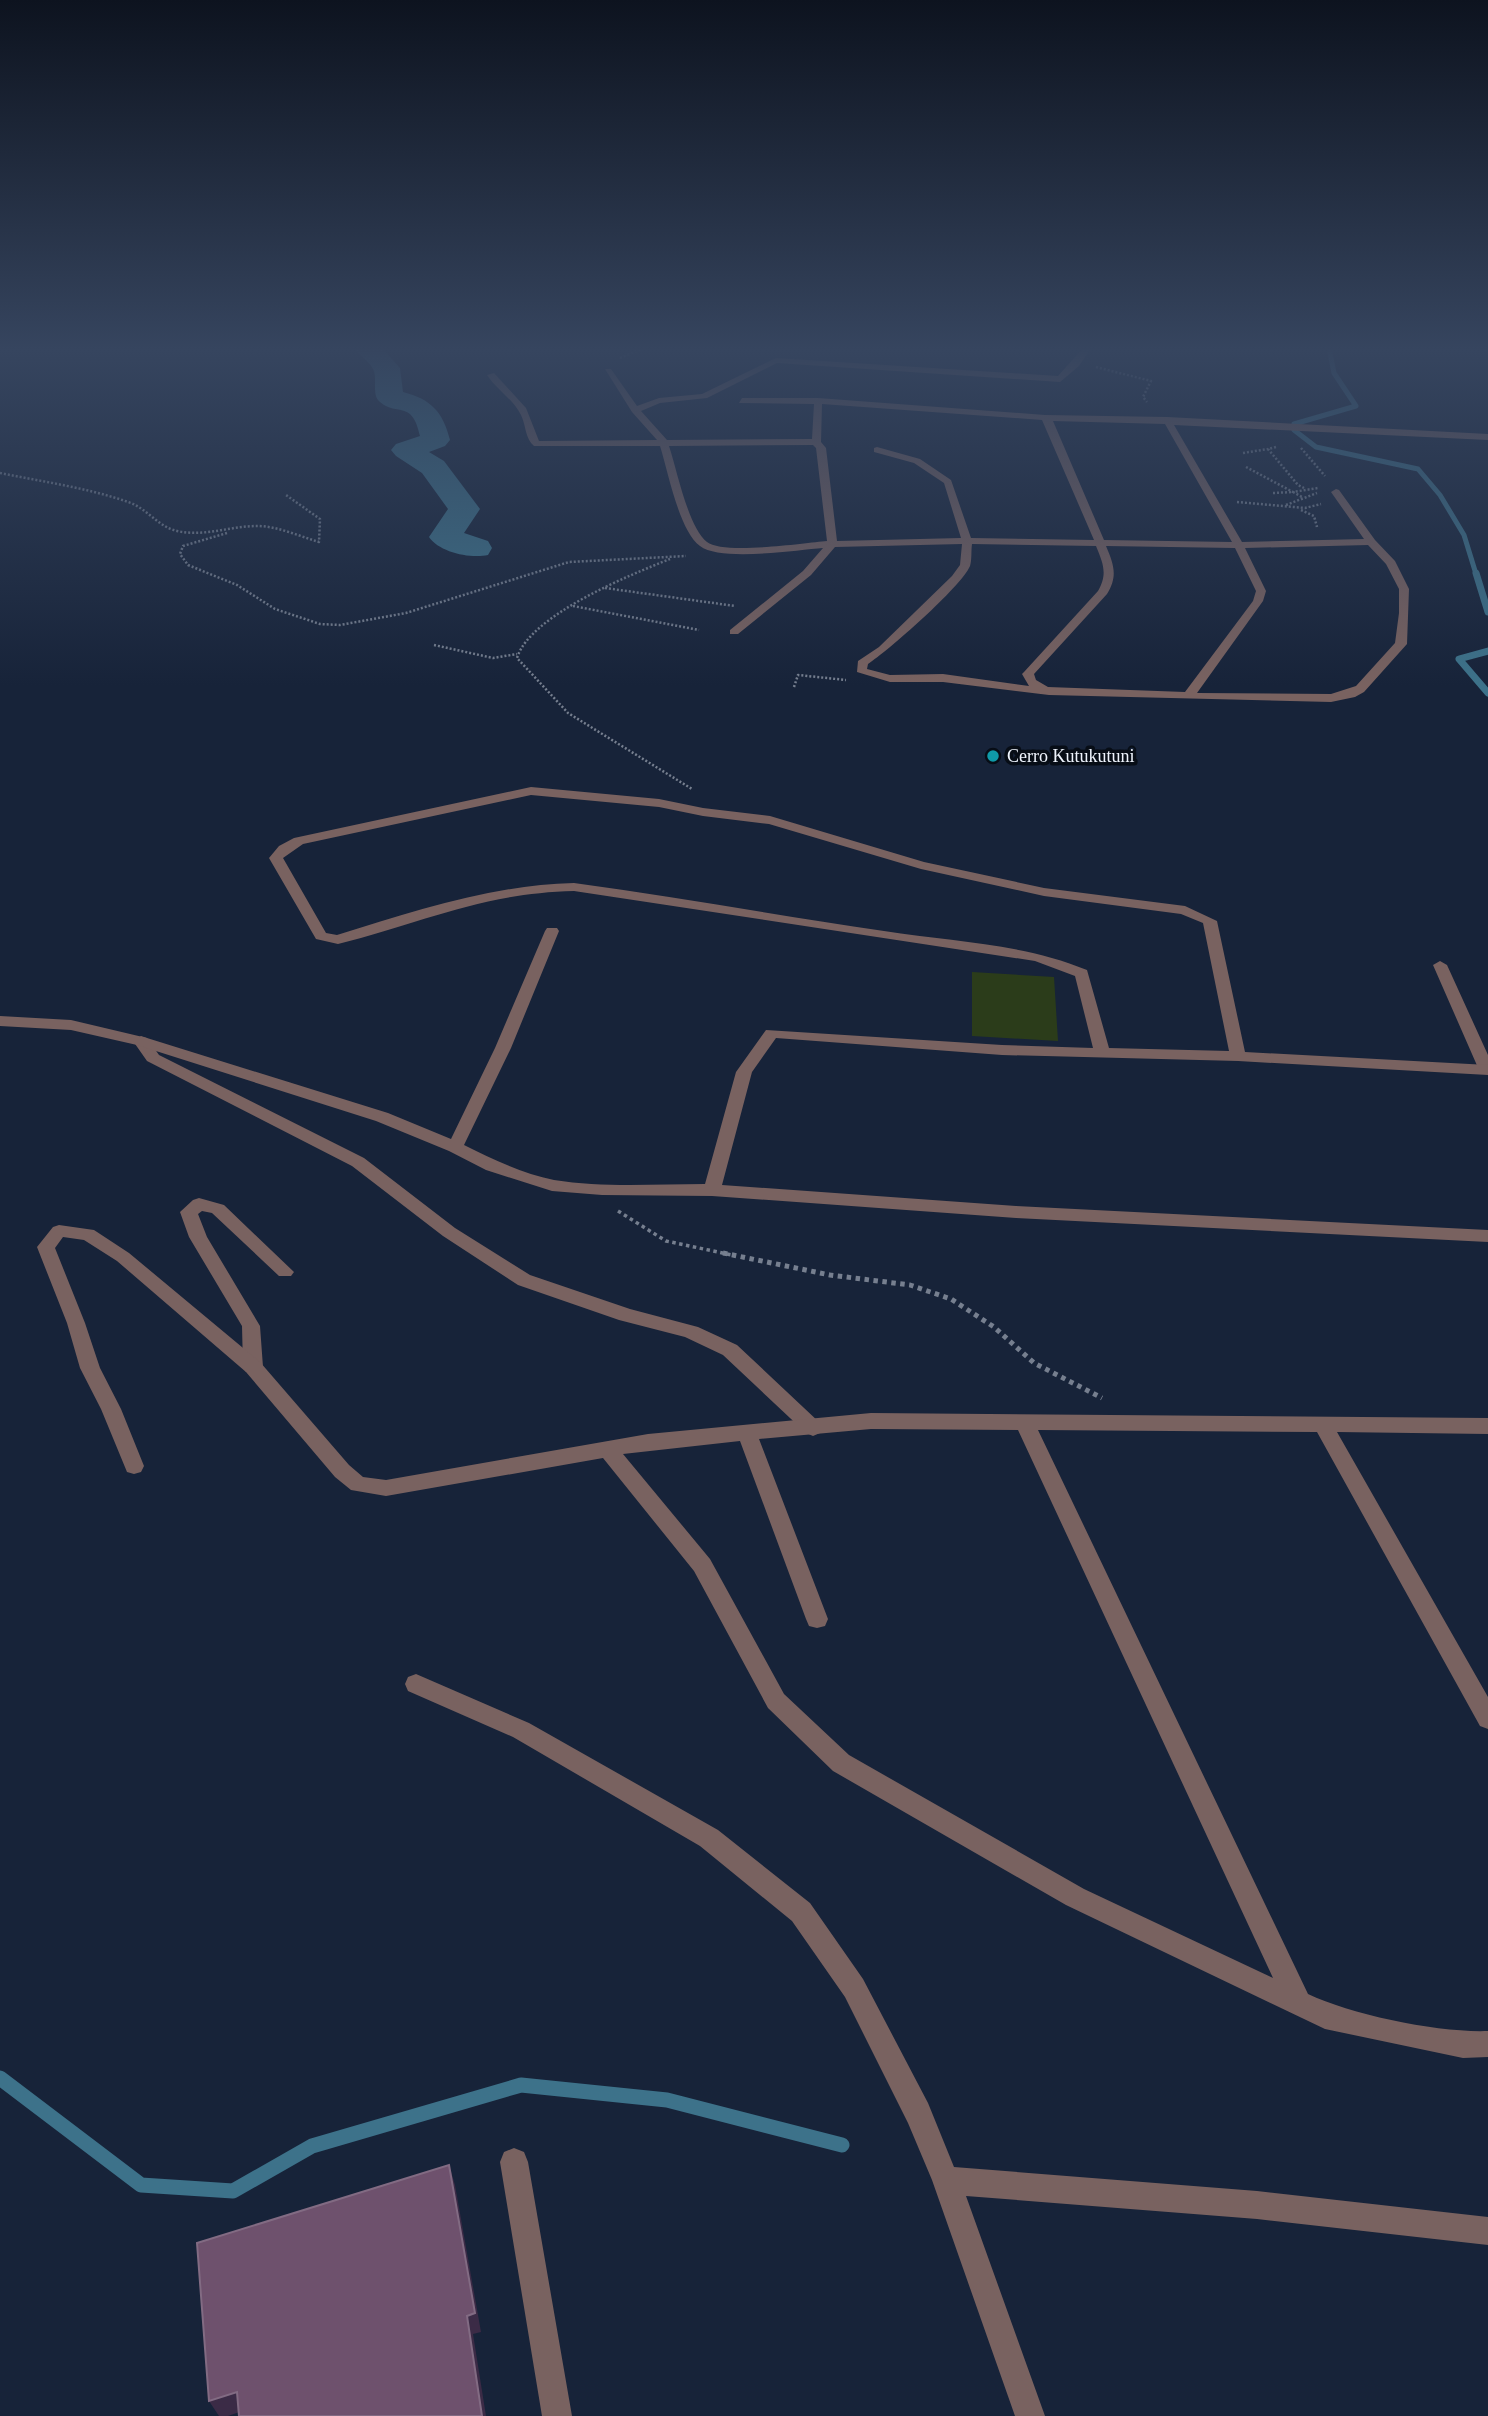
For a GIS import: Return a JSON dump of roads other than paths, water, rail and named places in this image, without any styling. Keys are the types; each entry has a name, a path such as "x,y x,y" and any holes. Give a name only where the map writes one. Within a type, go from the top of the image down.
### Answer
{"street":[{"path":"669,461 687,519 701,543 722,551 832,544 967,541 1102,544 1371,542"},
{"path":"734,632 807,573 832,544 822,461"},
{"path":"915,461 948,482 967,541 965,565 956,578 883,649 862,663 860,670 869,676 944,678 1046,691 1331,698 1351,694 1360,688 1401,644 1404,633 1404,589 1391,563 1371,542 1336,492"},
{"path":"1046,691 1031,682 1028,674 1103,592 1109,581 1110,568 1102,544 1066,461"},
{"path":"1188,695 1258,601 1261,591 1238,543 1190,461"},
{"path":"1103,1052 1092,1026 1091,1009 1082,973 1057,961 1013,952 544,886 486,896 338,940 330,939 321,936 276,858 284,849 299,841 531,791 659,803 703,812 770,820 932,868 1044,892 1185,910 1210,921 1238,1056"},
{"path":"455,1147 503,1048 552,931"},
{"path":"712,1190 744,1072 772,1032 1002,1050 1238,1056 1488,1071 1440,965"},
{"path":"0,1021 71,1026 141,1041 382,1117 455,1147 492,1166 552,1185 603,1189 712,1190 1016,1212 1488,1236"},
{"path":"141,1041 153,1058 358,1162 449,1232 524,1280 626,1315 691,1332 730,1350 813,1428"},
{"path":"253,1367 251,1326 198,1237 189,1212 200,1205 218,1209 285,1272"},
{"path":"134,1466 111,1409 90,1368 76,1323 46,1247 59,1231 88,1234 123,1257 253,1367 342,1471 358,1484 386,1488 607,1448 746,1431 813,1428 871,1421 1488,1426"},
{"path":"1024,1422 1299,2004"},
{"path":"1322,1424 1488,1719"},
{"path":"746,1431 817,1619"},
{"path":"607,1448 702,1565 776,1701 841,1763 1075,1897 1334,2020 1463,2045 1488,2044"},
{"path":"416,1684 521,1730 709,1838 801,1912 854,1988 918,2113 946,2180 1030,2416"},
{"path":"514,2161 557,2416"},
{"path":"946,2180 1257,2206 1488,2231"}],"waterway":[{"path":"423,461 433,467 464,509 445,537 476,548"},
{"path":"1380,461 1418,469 1440,495 1464,535 1476,574"},
{"path":"1476,573 1488,612"},
{"path":"1488,651 1459,659 1488,693"},
{"path":"0,2078 141,2185 233,2191 312,2146 521,2085 667,2100 842,2145"}],"place":[{"name":"Cerro Kutukutuni","path":"993,756"}]}
